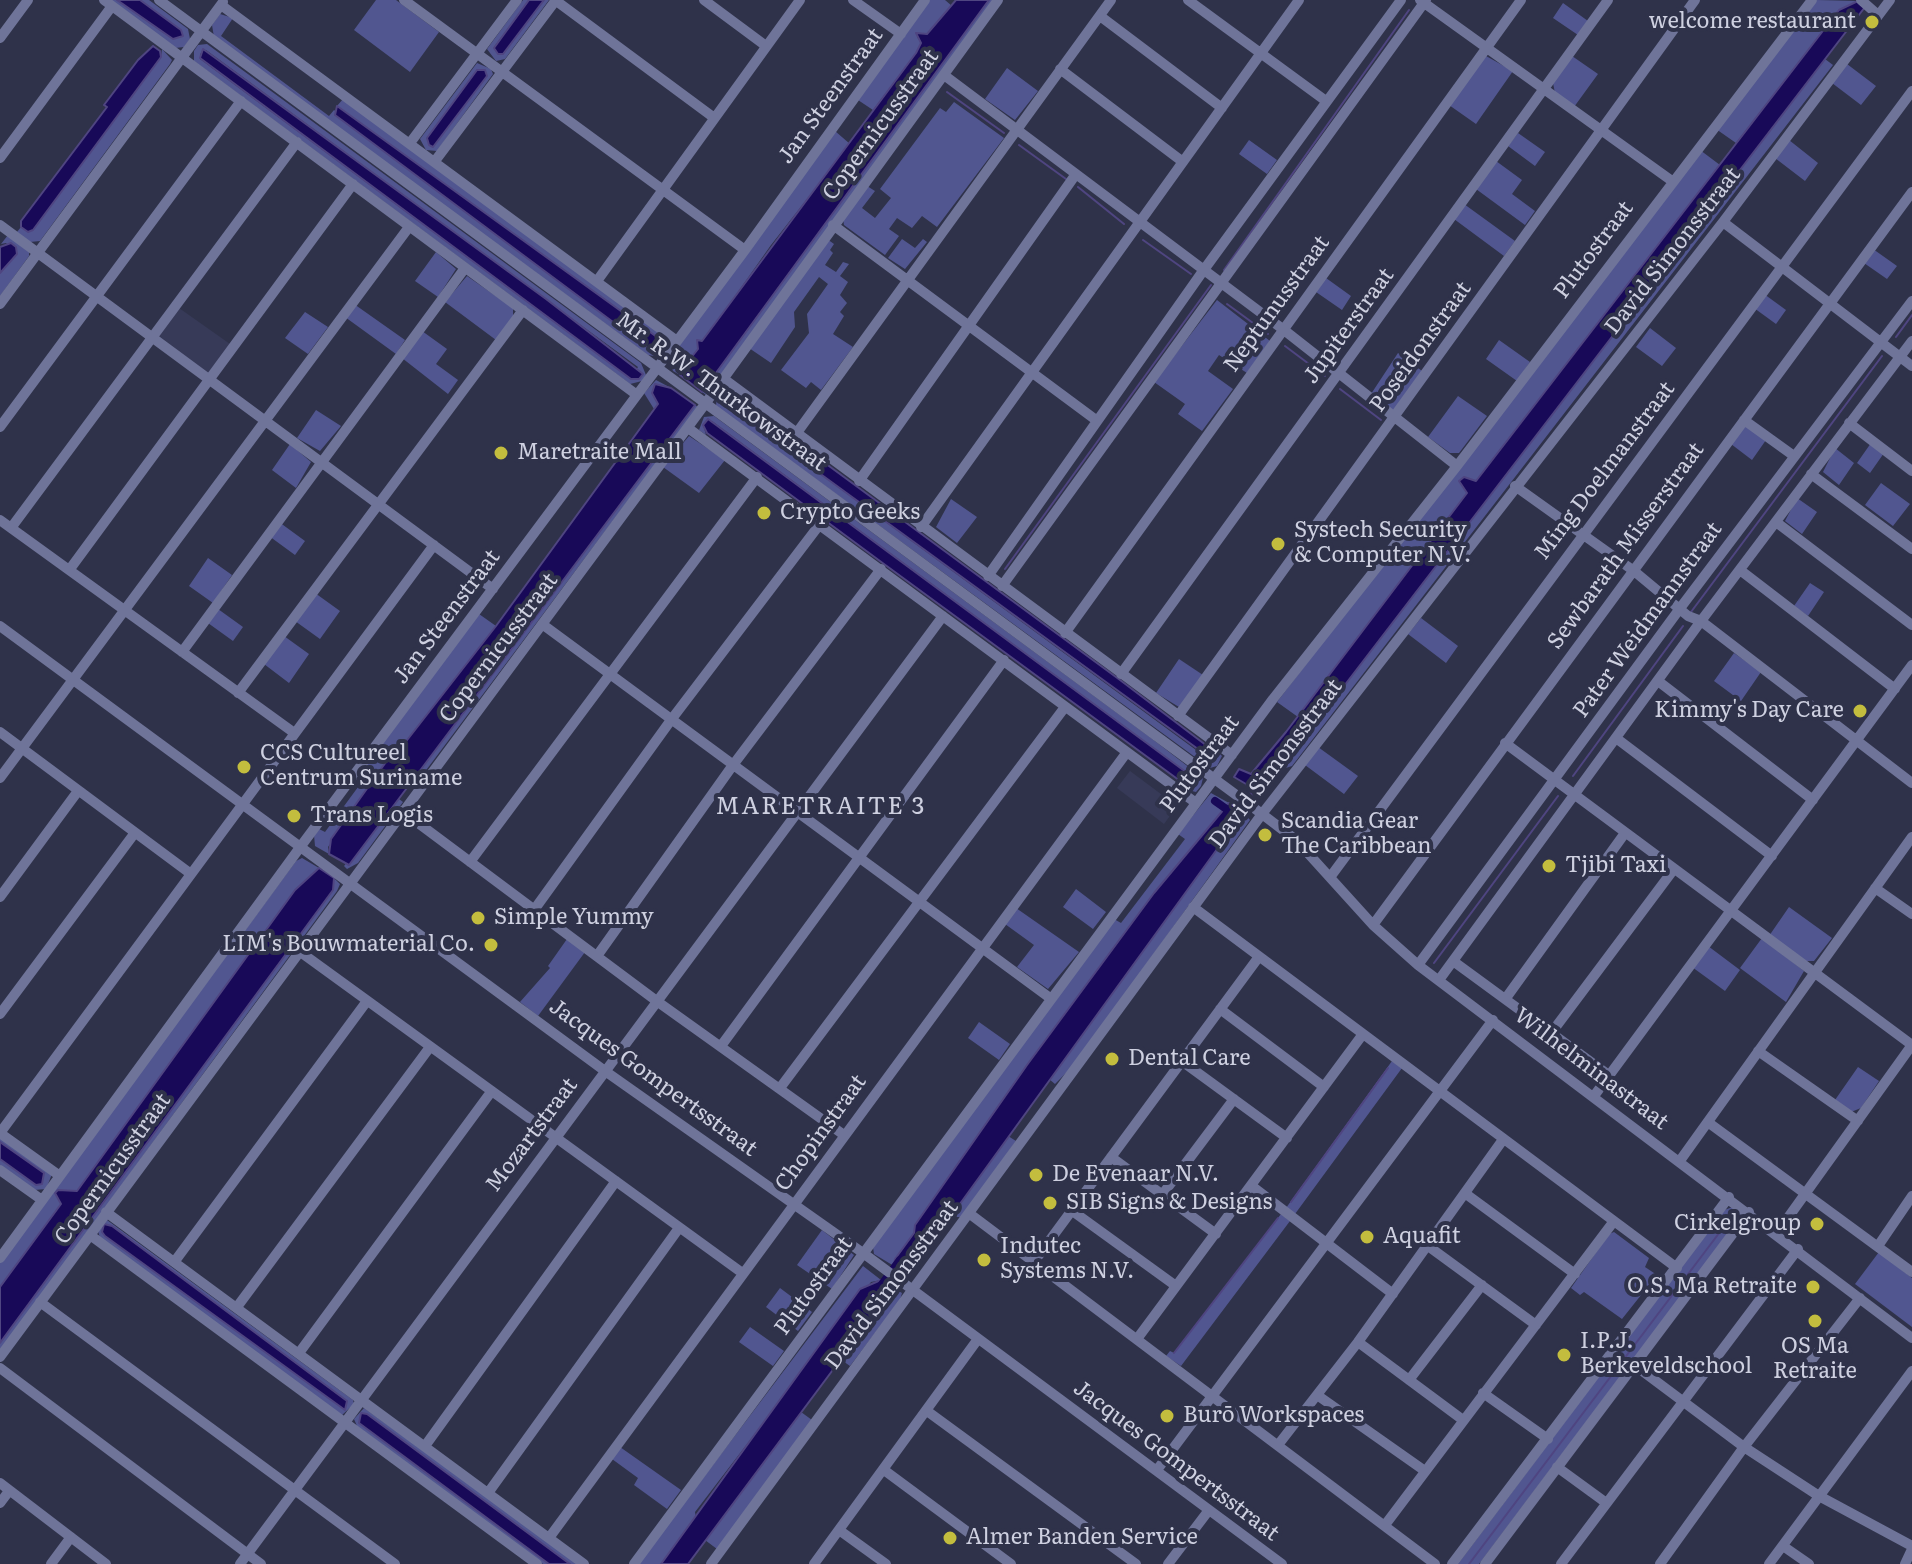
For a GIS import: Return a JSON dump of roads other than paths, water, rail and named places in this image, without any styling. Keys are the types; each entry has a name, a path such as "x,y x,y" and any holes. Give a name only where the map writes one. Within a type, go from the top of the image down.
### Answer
{"street":[{"path":"0,38 28,0"},
{"name":"Mr. R.W. Thurkowstraat","path":"159,0 1262,814"},
{"path":"404,0 419,5 477,53 745,250"},
{"path":"410,143 517,0"},
{"path":"435,161 556,0 713,117"},
{"path":"704,0 766,46"},
{"path":"597,281 800,0"},
{"path":"853,0 901,34"},
{"name":"Jan Steenstraat","path":"0,1258 657,370 925,0"},
{"name":"Copernicusstraat","path":"0,1357 299,951 347,879 402,811 688,428 703,402 724,379 998,0"},
{"path":"796,434 1111,0"},
{"path":"1188,0 1326,101"},
{"path":"921,527 1299,0"},
{"path":"988,576 1096,420 1401,0"},
{"name":"Neptunusstraat","path":"1065,633 1521,0"},
{"name":"Jupiterstraat","path":"1121,674 1608,0"},
{"name":"Poseidonstraat","path":"1178,716 1695,0"},
{"name":"Plutostraat","path":"634,1564 866,1256 1050,998 1196,803 1218,783 1232,755 1812,0"},
{"path":"1861,0 1875,12"},
{"name":"David Simonsstraat","path":"711,1564 908,1288 970,1214 1262,814 1723,222 1875,12 1890,0"},
{"path":"1002,586 1222,286 1423,1 1672,181"},
{"path":"0,304 223,2 677,341"},
{"path":"0,158 108,3 637,395"},
{"path":"1100,16 1222,108"},
{"path":"1060,69 1183,162"},
{"path":"944,75 1138,224 1284,330 1457,466"},
{"name":"Ming Doelmanstraat","path":"1331,876 1912,91"},
{"path":"0,427 241,101"},
{"path":"11,528 297,142"},
{"path":"859,481 1076,174"},
{"path":"70,569 353,184"},
{"name":"Sewbarath Misserstraat","path":"1373,925 1912,192"},
{"path":"1723,222 1912,366"},
{"path":"0,225 493,589"},
{"path":"833,225 1096,420"},
{"path":"0,778 409,227"},
{"path":"182,652 465,268"},
{"name":"Pater Weidmannstraat","path":"1418,965 1681,607 1912,301"},
{"path":"238,693 523,310"},
{"name":"Pater Weidmannstraat","path":"1439,980 1701,621 1912,341"},
{"path":"724,379 1232,755"},
{"path":"1744,420 1794,456"},
{"path":"1849,423 1912,471"},
{"path":"688,428 1196,803"},
{"path":"1811,474 1912,549"},
{"path":"470,862 757,477"},
{"path":"1515,486 1634,571 1681,607 1688,616 1701,621 1912,783"},
{"path":"0,520 293,732"},
{"path":"1776,522 1912,625"},
{"path":"534,910 671,720 820,524"},
{"path":"60,1176 0,1133 434,545"},
{"path":"597,956 733,765 881,569"},
{"path":"1740,570 1895,689"},
{"name":"Mozartstraat","path":"240,1564 943,616"},
{"path":"542,624 1050,998"},
{"name":"Jacques Gompertsstraat","path":"0,626 605,1071 795,1204 1282,1564"},
{"path":"721,1046 1004,660"},
{"path":"1594,1096 1912,665"},
{"path":"1658,681 1813,800"},
{"path":"780,1088 1065,707"},
{"path":"0,732 191,874"},
{"path":"1616,738 1772,856"},
{"path":"1505,743 1813,975 1912,1045 1777,1233"},
{"name":"Chopinstraat","path":"549,1538 741,1272 795,1204 1127,752"},
{"path":"0,897 78,791"},
{"path":"402,811 658,1002 844,1135"},
{"name":"Wilhelminastraat","path":"1262,814 1296,840 1373,925 1418,965 1777,1233 1912,1338"},
{"path":"1506,998 1625,833"},
{"path":"0,1014 134,834"},
{"path":"1679,1162 1912,837"},
{"path":"1552,1032 1674,869"},
{"path":"1875,888 1912,914"},
{"path":"1193,907 1502,1141 1677,1268"},
{"path":"299,951 741,1272"},
{"path":"1033,1263 1258,958"},
{"path":"1453,961 1610,1076"},
{"path":"175,1261 367,1001"},
{"path":"1220,1009 1324,1087"},
{"path":"1157,1470 1493,1020"},
{"path":"1137,1339 1253,1187 1363,1034"},
{"path":"237,1307 430,1047"},
{"path":"1758,1051 1858,1121"},
{"path":"1183,1062 1287,1138"},
{"path":"299,1353 491,1092"},
{"path":"1162,1195 1234,1099"},
{"path":"1709,1123 1912,1272"},
{"path":"1278,1445 1358,1342 1502,1141"},
{"path":"1111,1157 1216,1234"},
{"path":"0,1170 42,1200"},
{"path":"425,1446 616,1181"},
{"path":"1253,1187 1393,1294"},
{"path":"1466,1194 1575,1274"},
{"path":"1878,1246 1912,1196"},
{"path":"1452,1564 1729,1197"},
{"path":"1071,1210 1176,1286"},
{"path":"106,1212 584,1564"},
{"path":"1485,1564 1749,1212"},
{"path":"970,1214 1435,1564"},
{"path":"1385,1525 1614,1221"},
{"path":"488,1493 679,1228"},
{"path":"90,1235 537,1564"},
{"path":"1428,1246 1536,1325"},
{"path":"1561,1564 1798,1249"},
{"path":"1409,1380 1482,1285"},
{"path":"1660,1564 1744,1447 1860,1298"},
{"path":"40,1302 395,1564"},
{"path":"814,1564 978,1339"},
{"path":"1358,1342 1463,1420"},
{"path":"1633,1364 1744,1447 1819,1496 1912,1547 1905,1564"},
{"path":"0,1368 261,1564"},
{"path":"1769,1564 1912,1371"},
{"path":"1483,1393 1548,1439"},
{"path":"1317,1395 1425,1471"},
{"path":"927,1411 1136,1564"},
{"path":"1557,1467 1605,1502"},
{"path":"884,1470 1011,1564"},
{"path":"0,1503 5,1487 106,1564"},
{"path":"1168,1564 1209,1510"},
{"path":"839,1530 886,1564"},
{"path":"51,1564 71,1537"},
{"path":"1783,1546 1809,1564"}],"waterway":[{"path":"1224,270 1409,10"},
{"path":"947,92 1004,133"},
{"path":"1019,145 1066,179"},
{"path":"1078,187 1124,224"},
{"path":"1143,240 1191,274"},
{"path":"1005,569 1211,285"},
{"path":"1227,304 1268,334"},
{"path":"1896,337 1912,315"},
{"path":"1285,346 1325,376"},
{"path":"1691,612 1882,356"},
{"path":"1340,389 1381,420"},
{"path":"1573,776 1683,626"},
{"path":"1434,963 1558,796"},
{"path":"1215,801 1232,813"},
{"path":"1291,1202 1388,1068"},
{"path":"1469,1564 1735,1212"},
{"path":"1174,1353 1278,1218"},
{"path":"877,1291 900,1260"}],"place":[{"name":"welcome restaurant","path":"1872,22"},
{"name":"Maretraite Mall","path":"501,453"},
{"name":"Crypto Geeks","path":"764,513"},
{"name":"Systech Security & Computer N.V.","path":"1278,544"},
{"name":"Kimmy's Day Care","path":"1860,711"},
{"name":"CCS Cultureel Centrum Suriname","path":"244,767"},
{"name":"Trans Logis","path":"294,816"},
{"name":"Scandia Gear The Caribbean","path":"1265,835"},
{"name":"Tjibi Taxi","path":"1549,866"},
{"name":"Simple Yummy","path":"478,918"},
{"name":"LIM's Bouwmaterial Co.","path":"491,945"},
{"name":"Dental Care","path":"1112,1059"},
{"name":"De Evenaar N.V.","path":"1036,1175"},
{"name":"SIB Signs & Designs","path":"1050,1203"},
{"name":"Cirkelgroup","path":"1817,1224"},
{"name":"Aquafit","path":"1367,1237"},
{"name":"Indutec Systems N.V.","path":"984,1260"},
{"name":"O.S. Ma Retraite","path":"1813,1287"},
{"name":"OS Ma Retraite","path":"1815,1321"},
{"name":"I.P.J. Berkeveldschool","path":"1564,1355"},
{"name":"Burō Workspaces","path":"1167,1416"},
{"name":"Almer Banden Service","path":"950,1538"}],"district":[{"name":"MARETRAITE 3","path":"821,807"}]}
